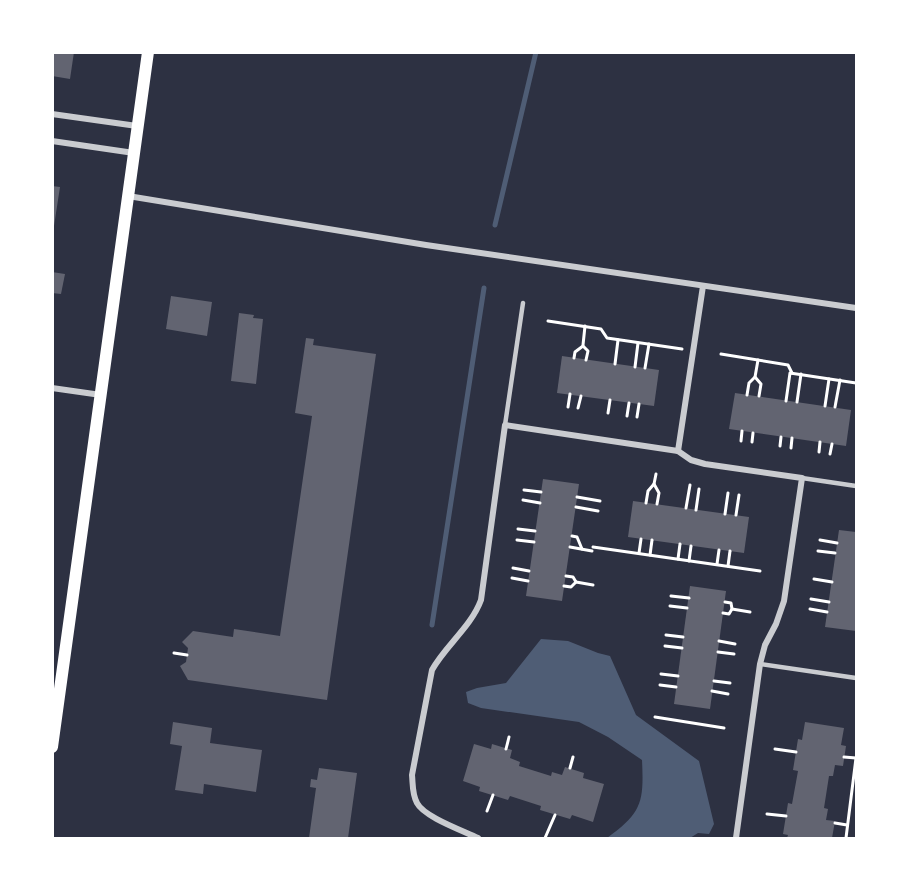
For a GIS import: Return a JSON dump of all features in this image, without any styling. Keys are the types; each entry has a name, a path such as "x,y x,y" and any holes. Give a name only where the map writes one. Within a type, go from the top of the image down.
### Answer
{"main road":[{"path":"52,747 148,52"}],"street":[{"path":"52,114 138,126"},
{"path":"52,141 134,153"},
{"path":"128,196 426,245 856,308"},
{"path":"678,451 703,286"},
{"path":"52,388 101,395"},
{"path":"478,838 425,812 417,804 413,793 412,775 432,670 440,656 475,615 481,600 505,425 678,451 691,460 705,464 802,478 784,601 765,645 760,664 736,838"}],"lane":[{"path":"505,425 523,303"},
{"path":"802,478 856,486"},
{"path":"760,664 856,678"}],"path":[{"path":"548,321 602,328 607,338 683,350"},
{"path":"574,358 575,352 583,346 585,326"},
{"path":"615,364 618,340"},
{"path":"634,367 638,343"},
{"path":"645,368 649,344"},
{"path":"583,346 588,351 586,360"},
{"path":"721,354 788,365 792,373 786,400"},
{"path":"747,395 750,383 755,377 758,360"},
{"path":"792,373 856,383"},
{"path":"797,402 801,374"},
{"path":"755,377 760,384 759,396"},
{"path":"825,406 829,379"},
{"path":"836,407 840,380"},
{"path":"568,407 570,394"},
{"path":"578,408 581,396"},
{"path":"608,413 610,400"},
{"path":"627,416 629,403"},
{"path":"637,417 639,404"},
{"path":"741,441 742,431"},
{"path":"752,442 753,433"},
{"path":"780,446 781,437"},
{"path":"791,448 792,438"},
{"path":"819,452 820,442"},
{"path":"830,454 832,444"},
{"path":"646,503 648,491 654,484 656,474"},
{"path":"654,484 659,493 657,504"},
{"path":"686,508 690,484"},
{"path":"696,510 699,489"},
{"path":"524,490 542,492"},
{"path":"725,514 728,493"},
{"path":"736,515 739,495"},
{"path":"577,497 600,501"},
{"path":"522,500 540,502"},
{"path":"576,507 598,511"},
{"path":"518,529 535,531"},
{"path":"572,536 577,537 582,549"},
{"path":"639,553 641,539"},
{"path":"517,540 534,542"},
{"path":"650,555 652,540"},
{"path":"820,540 837,543"},
{"path":"678,559 680,544"},
{"path":"689,561 691,546"},
{"path":"570,547 639,553 760,571"},
{"path":"717,564 719,550"},
{"path":"728,566 730,551"},
{"path":"818,551 835,553"},
{"path":"513,568 529,571"},
{"path":"566,576 573,576 576,582"},
{"path":"512,578 528,581"},
{"path":"814,579 832,582"},
{"path":"576,582 593,585"},
{"path":"564,586 571,587 576,582"},
{"path":"671,596 688,598"},
{"path":"811,599 829,602"},
{"path":"725,602 730,603 732,609"},
{"path":"670,606 687,608"},
{"path":"732,609 750,612"},
{"path":"723,614 729,614 732,609"},
{"path":"810,609 828,612"},
{"path":"666,635 683,637"},
{"path":"719,642 735,644"},
{"path":"664,646 682,648"},
{"path":"718,652 734,654"},
{"path":"174,653 187,655"},
{"path":"661,674 678,676"},
{"path":"714,681 730,683"},
{"path":"660,685 676,687"},
{"path":"712,691 728,694"},
{"path":"655,717 724,728"},
{"path":"506,749 509,737"},
{"path":"776,749 796,752"},
{"path":"570,768 573,757"},
{"path":"844,757 856,758 846,838"},
{"path":"487,811 493,795"},
{"path":"767,813 786,816"},
{"path":"545,838 555,814"},
{"path":"835,823 848,825"}],"water":[{"path":"541,639 568,641 610,656 636,715 699,761 714,824 709,834 698,833 690,838 607,838 628,821 638,805 642,786 642,760 608,737 579,722 481,708 468,703 466,692 506,683"}],"building":[{"path":"52,52 74,52 70,79 52,76"},
{"path":"52,186 60,187 54,226 52,226"},
{"path":"52,272 65,274 61,294 52,293"},
{"path":"171,296 212,302 207,336 166,329"},
{"path":"239,313 263,319 256,384 231,381"},
{"path":"306,338 314,339 313,345 376,354 327,700 188,680 180,666 186,662 188,648 182,642 193,631 233,637 234,629 280,636 312,416 295,413"},
{"path":"562,356 659,370 654,406 557,393"},
{"path":"735,393 851,410 846,446 729,429"},
{"path":"543,479 579,484 562,601 526,596"},
{"path":"633,501 749,517 744,553 628,537"},
{"path":"839,530 856,532 856,631 825,627"},
{"path":"690,586 726,591 710,709 674,704"},
{"path":"173,722 212,728 210,743 262,750 256,792 204,784 203,794 175,790 182,746 170,744"},
{"path":"805,722 844,728 841,745 846,746 843,766 835,765 833,776 829,776 824,808 828,809 826,820 835,821 832,838 787,838 788,835 783,834 788,803 792,804 798,771 793,770 798,739 802,740"},
{"path":"474,744 491,749 492,744 512,750 510,758 520,762 519,766 551,776 552,772 562,775 565,767 584,773 583,778 604,784 593,822 572,815 570,819 540,810 541,806 510,796 508,800 479,791 480,787 463,781"},
{"path":"319,768 357,773 348,838 309,838 316,788 310,787 311,779 317,780"}],"waterway":[{"path":"495,225 536,52"},
{"path":"432,625 484,288"}]}
